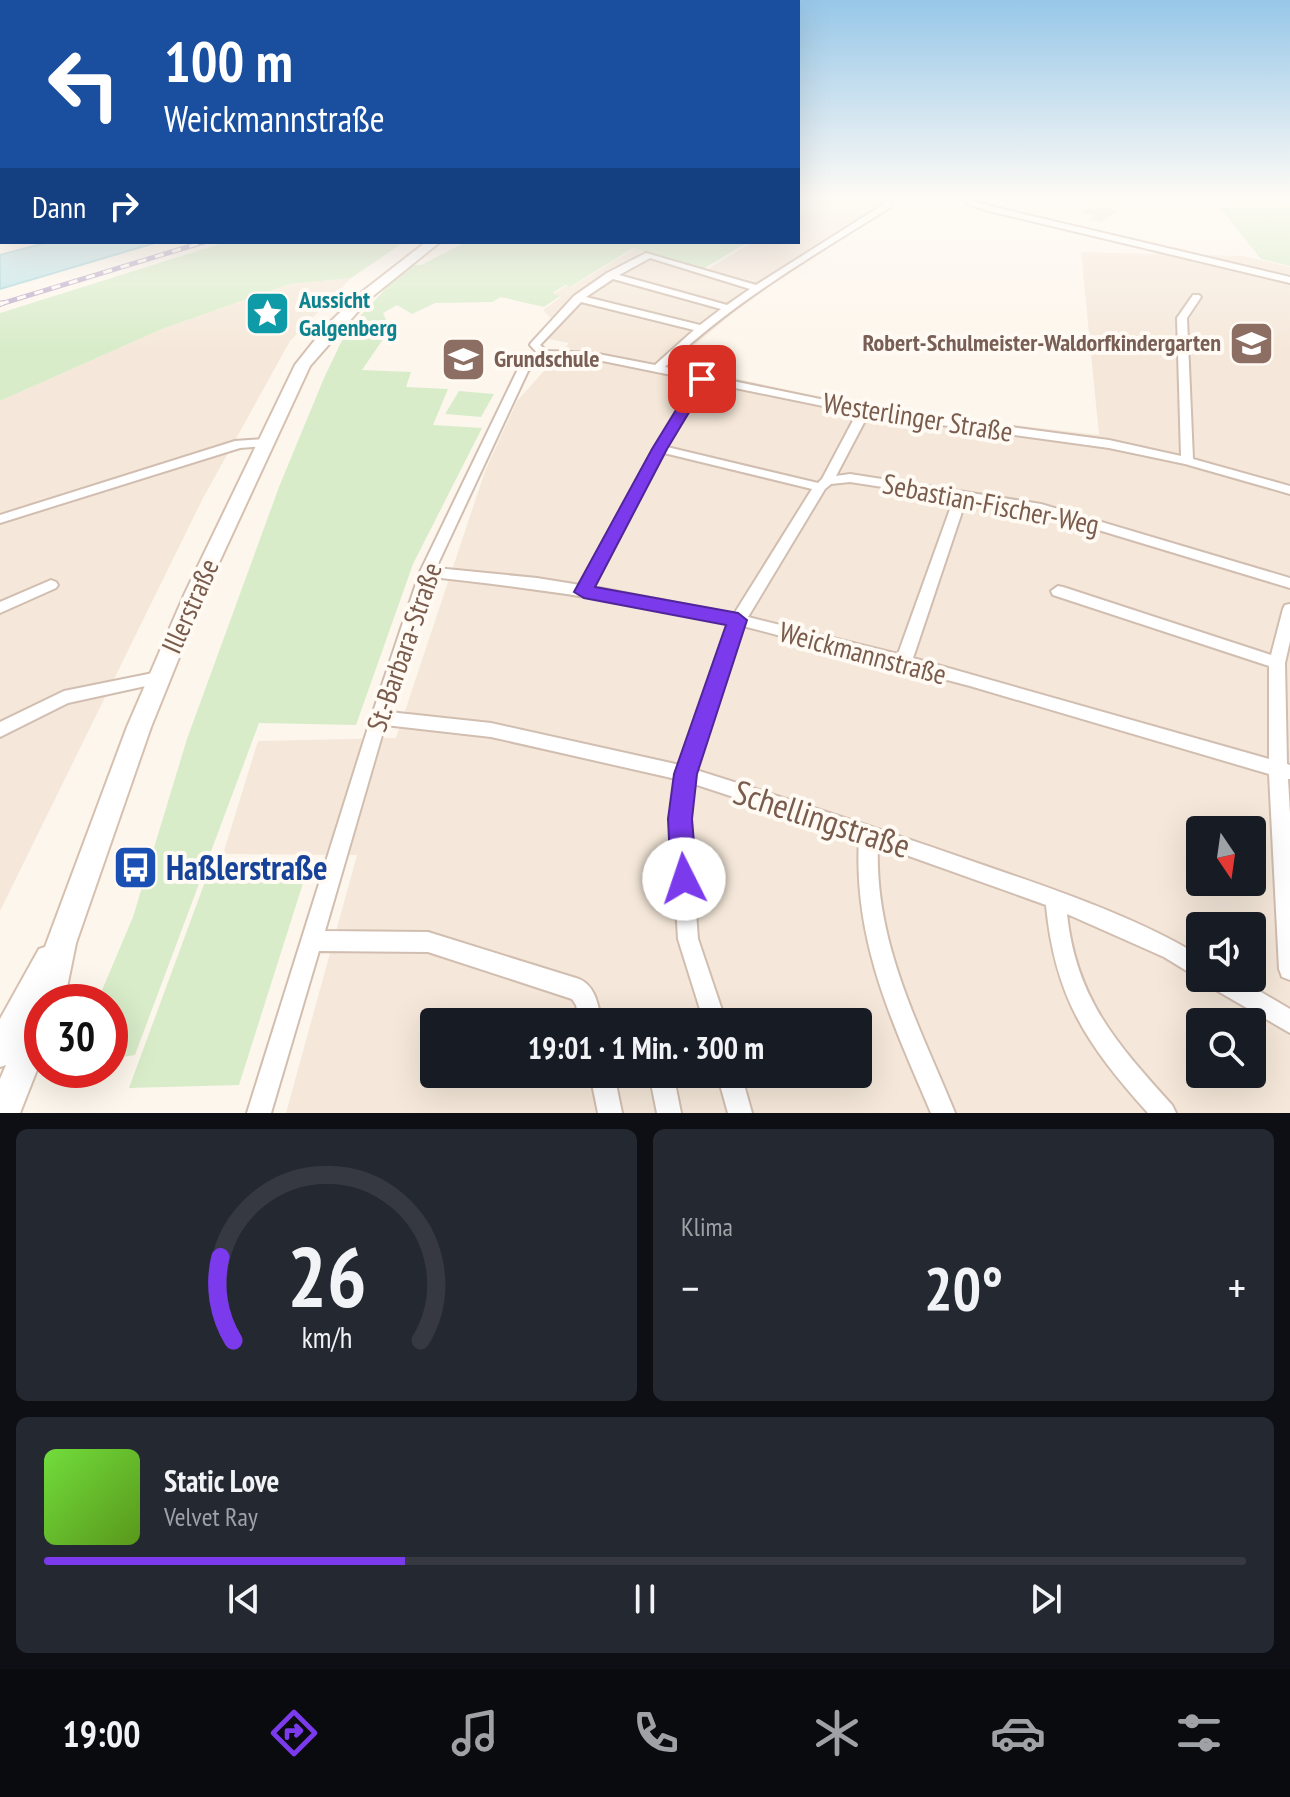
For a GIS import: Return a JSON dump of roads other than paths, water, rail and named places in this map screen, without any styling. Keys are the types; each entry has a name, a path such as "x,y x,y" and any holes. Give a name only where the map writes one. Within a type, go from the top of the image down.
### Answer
{"main road":[{"name":"Illerstraße","path":"52,984 61,943 158,678 264,443 303,365 321,340 395,260 414,247"},
{"name":"Illerstraße","path":"365,293 427,247"},
{"name":"Illerstraße","path":"0,1051 61,943"},
{"path":"3,1113 24,1061"}],"street":[{"path":"657,369 729,308 822,247"},
{"path":"1151,247 1290,280"},
{"path":"545,356 535,345 577,298 610,275 649,255 757,288"},
{"path":"610,275 729,308"},
{"path":"1187,461 1182,318 1196,297"},
{"path":"577,298 702,329"},
{"name":"Westerlinger Straße","path":"545,356 552,353 593,356 864,411 1109,444 1187,461 1290,490"},
{"name":"St.-Barbara-Straße","path":"259,1113 379,718 427,572 523,369 545,356"},
{"path":"584,592 660,449 702,379"},
{"path":"710,1008 688,939 680,819 686,774 738,620 824,484 864,411"},
{"path":"0,519 239,444 264,443"},
{"name":"Sebastian-Fischer-Weg","path":"660,449 824,484 850,478 1041,508 1290,583"},
{"path":"903,663 961,496"},
{"name":"Weickmannstraße","path":"427,572 486,576 738,620 1284,770"},
{"path":"0,608 51,585"},
{"path":"1058,591 1277,663"},
{"path":"1290,609 1277,663 1284,770 1290,969"},
{"path":"0,730 64,697 158,678"},
{"name":"Schellingstraße","path":"379,718 491,730 686,774 869,833 1055,899 1186,959"},
{"path":"869,833 865,864 874,938 899,1010 943,1113"},
{"path":"1055,899 1061,949 1077,999 1117,1061 1164,1113"},
{"path":"310,941 428,942 579,990 588,1008"},
{"path":"1240,992 1290,1022"},
{"path":"605,1088 610,1113"},
{"path":"664,1088 669,1113"},
{"path":"733,1088 740,1113"}],"water":[{"path":"30,247 141,247 0,289 0,255"}],"railway":[{"path":"3,303 0,304 188,247"}],"place":[{"name":"Aussicht Galgenberg","path":"268,314"},
{"name":"Robert-Schulmeister-Waldorfkindergarten","path":"1252,343"},
{"name":"Grundschule","path":"463,359"},
{"name":"Haßlerstraße","path":"135,868"}]}
